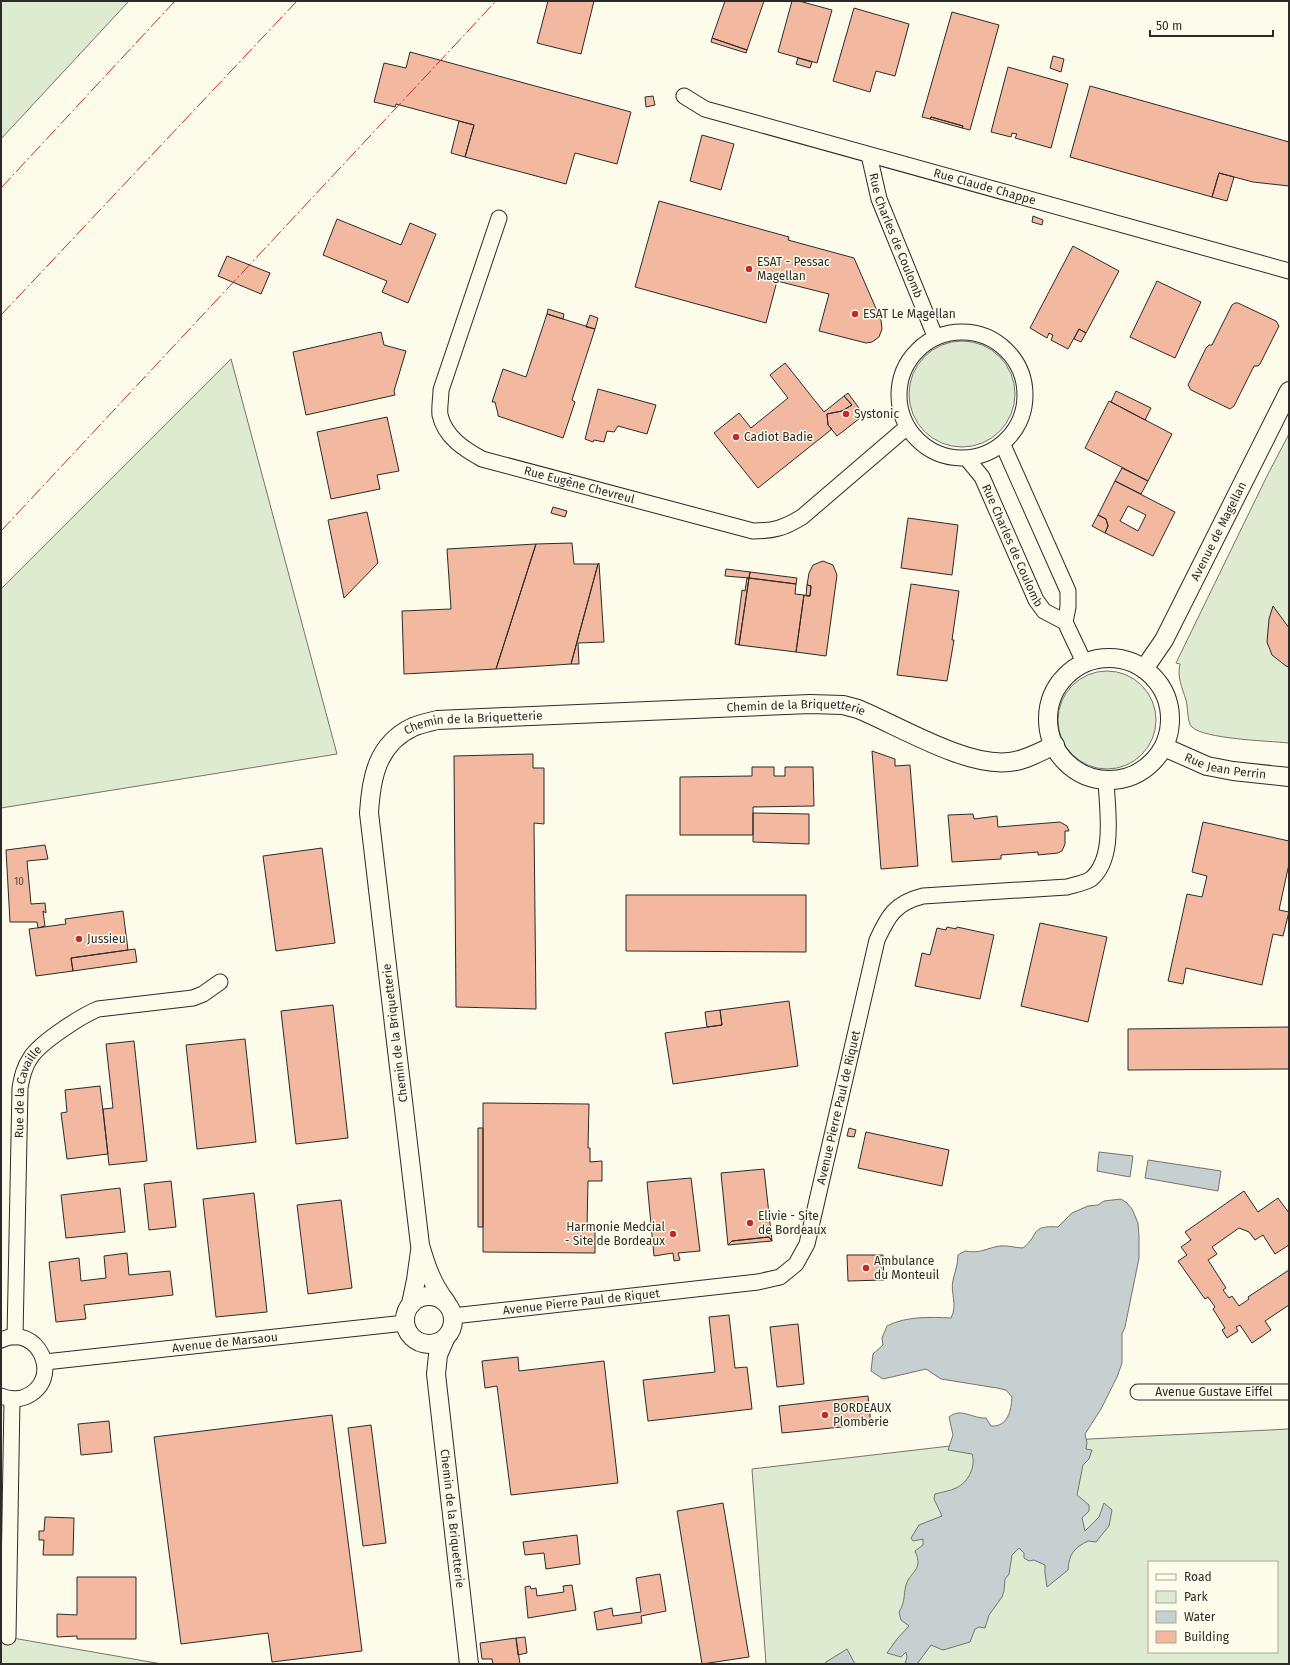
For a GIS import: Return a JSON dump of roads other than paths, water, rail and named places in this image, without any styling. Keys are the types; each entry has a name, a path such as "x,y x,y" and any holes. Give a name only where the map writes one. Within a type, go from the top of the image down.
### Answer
{"street":[{"name":"Rue Claude Chappe","path":"684,96 705,109 1289,271"},
{"name":"Rue Charles de Coulomb","path":"869,155 879,199 935,336"},
{"name":"Rue Eugène Chevreul","path":"499,218 441,390 440,415 446,431 462,447 482,459 753,531 770,531 786,526 802,517 907,427"},
{"path":"970,331 1000,344 1021,367 1027,399 1016,428 1003,445 968,460 948,457 928,447 907,427 898,396 906,364 918,348 935,336 970,331"},
{"name":"Avenue de Magellan","path":"1144,669 1164,640 1289,391"},
{"path":"1003,445 1068,591 1068,607 1065,622 1084,662"},
{"name":"Rue Charles de Coulomb","path":"968,460 982,477 1036,600 1044,612 1065,622"},
{"path":"1115,658 1144,669 1164,690 1171,718 1164,747 1148,767 1129,777 1106,780 1092,778 1065,762 1049,734 1048,706 1061,680 1084,662 1115,658"},
{"name":"Chemin de la Briquetterie","path":"469,1664 436,1374 438,1355 453,1325 450,1309 435,1288 420,1245 369,813 370,789 375,767 390,745 398,737 413,727 437,720 810,704 843,705 858,709 951,751 990,761 1009,762 1024,758 1055,745"},
{"name":"Rue Jean Perrin","path":"1164,747 1207,766 1233,771 1289,777"},
{"name":"Avenue Pierre Paul de Riquet","path":"450,1309 758,1282 780,1277 796,1264 807,1244 877,940 887,918 896,908 909,899 923,896 1067,887 1090,879 1099,869 1108,843 1106,780"},
{"name":"Rue de la Cavaille","path":"8,1339 20,1088 22,1073 31,1056 40,1047 87,1014 98,1009 193,998 203,994 220,982"},
{"name":"Chemin de la Briquetterie","path":"420,1245 416,1280 411,1304 407,1310 405,1323 407,1330 416,1340 436,1374"},
{"path":"411,1304 424,1296 432,1296 450,1309"},
{"name":"Avenue de Marsaou","path":"45,1362 405,1323"},
{"path":"8,1339 25,1339 34,1344 41,1352 45,1362 43,1380 31,1395 22,1398 7,1397 8,1637"},
{"path":"416,1340 430,1344 438,1343 445,1339"},
{"name":"Avenue Gustave Eiffel","path":"1138,1392 1289,1392"}],"water":[{"path":"1099,1152 1133,1156 1130,1177 1097,1171"},
{"path":"1148,1160 1221,1171 1218,1191 1145,1178"},
{"path":"1121,1199 1132,1209 1138,1223 1139,1258 1125,1327 1122,1334 1122,1363 1117,1377 1101,1409 1085,1434 1087,1443 1086,1449 1092,1450 1089,1459 1083,1465 1077,1495 1089,1505 1089,1511 1082,1518 1085,1531 1099,1517 1104,1503 1112,1510 1109,1526 1096,1542 1088,1541 1079,1546 1071,1556 1068,1570 1047,1587 1045,1565 1034,1560 1029,1561 1024,1558 1024,1553 1019,1548 1012,1555 1009,1574 1005,1579 1002,1597 989,1615 985,1628 979,1627 975,1629 970,1642 943,1650 931,1645 917,1664 905,1664 907,1657 906,1652 901,1657 887,1653 909,1626 901,1620 899,1612 904,1601 908,1580 917,1567 918,1563 915,1551 923,1545 923,1539 913,1541 911,1538 919,1525 942,1516 934,1499 935,1494 956,1488 965,1482 973,1464 972,1454 948,1450 953,1435 949,1417 954,1414 963,1413 986,1418 991,1426 997,1426 1008,1417 1012,1397 1006,1390 941,1379 926,1369 883,1379 871,1371 873,1354 883,1345 882,1338 887,1326 902,1320 910,1319 927,1317 951,1318 954,1308 952,1285 958,1255 965,1251 979,1251 1000,1246 1023,1248 1039,1229 1058,1227 1072,1213 1088,1206 1098,1205 1104,1201"},
{"path":"847,1649 855,1664 825,1664 826,1662"}],"place":[{"name":"ESAT - Pessac Magellan","path":"749,269"},
{"name":"ESAT Le Magellan","path":"855,314"},
{"name":"Systonic","path":"846,414"},
{"name":"Cadiot Badie","path":"736,437"},
{"name":"Jussieu","path":"79,939"},
{"name":"Elivie - Site de Bordeaux","path":"750,1223"},
{"name":"Harmonie Medcial - Site de Bordeaux","path":"673,1234"},
{"name":"Ambulance du Monteuil","path":"866,1268"},
{"name":"BORDEAUX Plomberie","path":"825,1415"}]}
